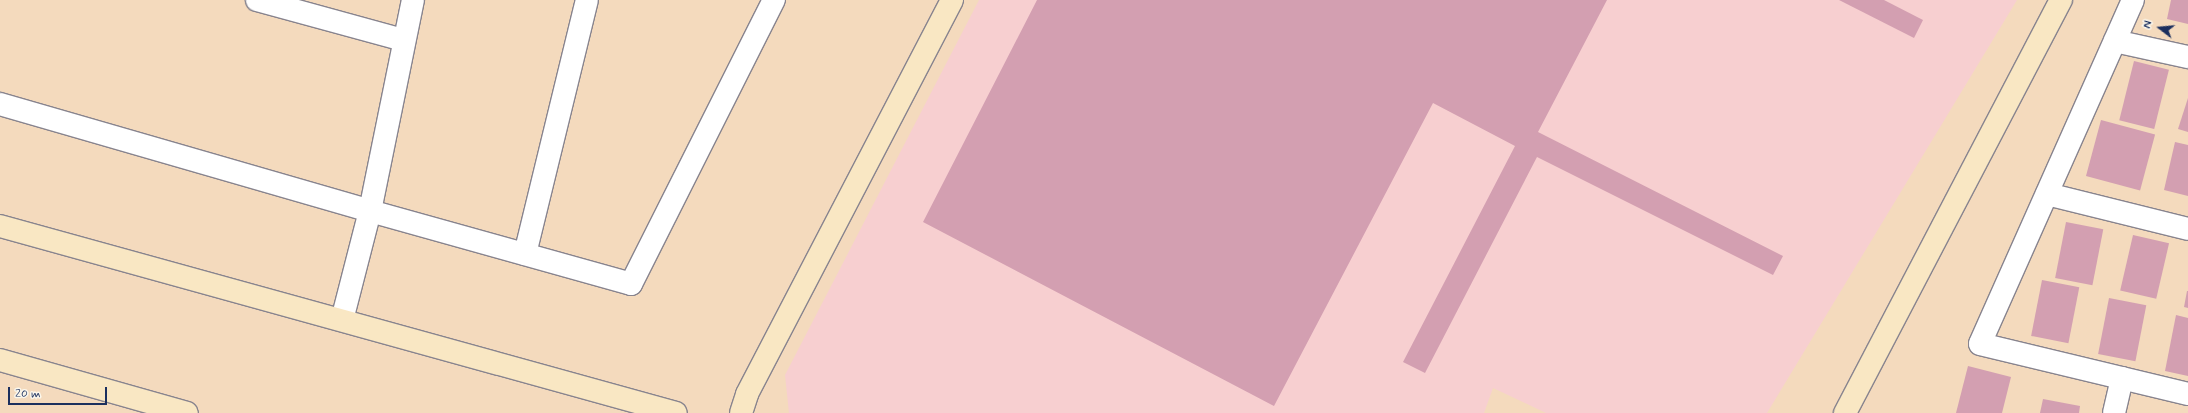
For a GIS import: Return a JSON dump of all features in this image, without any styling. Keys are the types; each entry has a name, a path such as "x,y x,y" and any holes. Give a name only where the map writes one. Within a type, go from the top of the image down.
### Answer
{"street":[{"path":"257,0 403,40"},
{"path":"342,320 370,211 412,0"},
{"path":"525,254 587,0"},
{"path":"0,104 370,211 631,284 774,0"},
{"path":"741,413 747,394 952,0"},
{"path":"1845,413 2061,0"},
{"path":"2133,0 1980,344 2188,394"},
{"path":"2115,41 2188,57"},
{"path":"2047,194 2188,229"},
{"path":"0,226 676,413"},
{"path":"0,360 187,413"},
{"path":"2114,413 2122,378"}],"shaded area":[{"path":"979,0 2017,0 1767,413 1546,413 1493,388 1484,413 789,413 785,375"}],"building":[{"path":"1037,0 1607,0 1538,132 1783,256 1773,275 1537,157 1425,373 1403,362 1515,146 1433,103 1274,406 923,222"},
{"path":"1839,0 1884,0 1923,20 1914,38"},
{"path":"2171,0 2188,0 2188,24 2167,19"},
{"path":"2134,61 2169,70 2154,129 2119,120"},
{"path":"2188,98 2188,132 2178,129"},
{"path":"2101,120 2155,134 2140,191 2086,176"},
{"path":"2175,142 2188,145 2188,196 2164,190"},
{"path":"2066,222 2103,229 2092,285 2055,278"},
{"path":"2133,235 2169,243 2156,299 2120,291"},
{"path":"2042,280 2079,287 2068,343 2031,336"},
{"path":"2188,291 2188,308 2184,307"},
{"path":"2109,298 2146,305 2135,361 2098,354"},
{"path":"2176,315 2188,318 2188,376 2165,371"},
{"path":"1968,366 2011,377 2002,413 1956,413"},
{"path":"2043,399 2080,406 2079,413 2040,413"}]}
